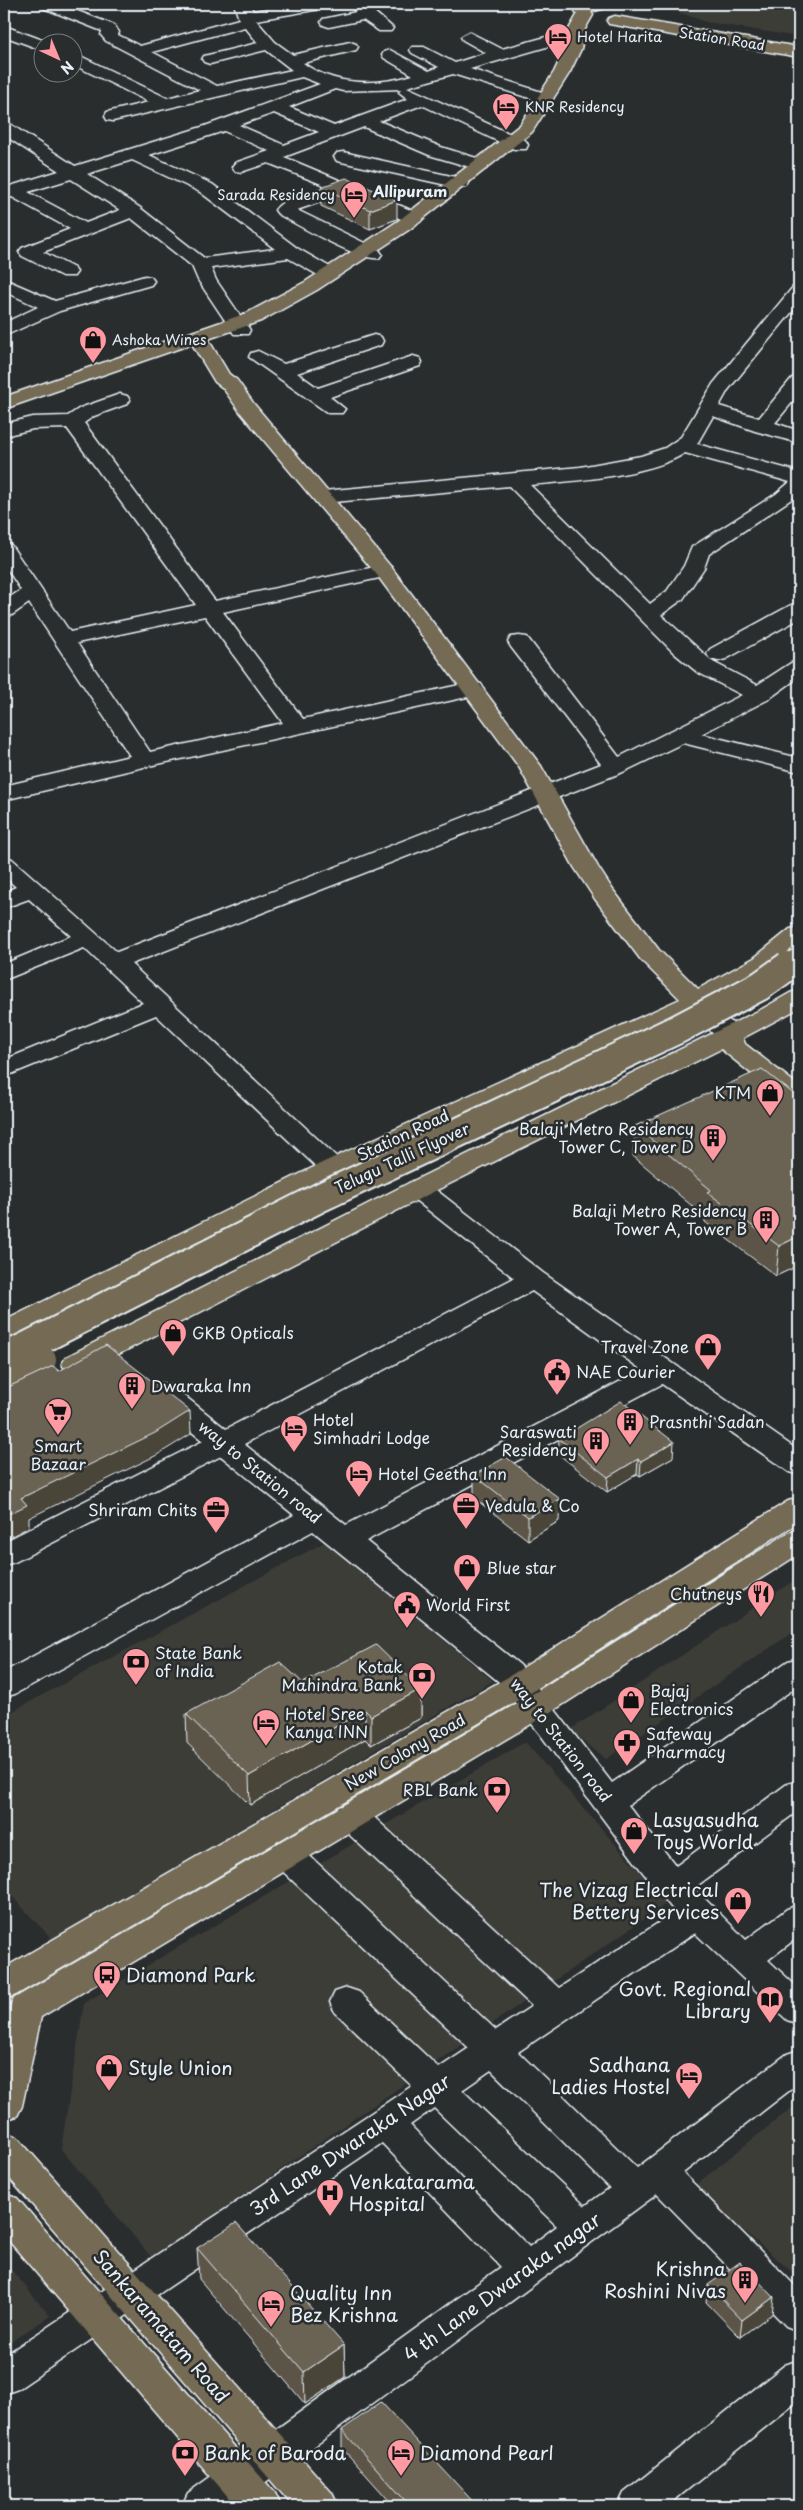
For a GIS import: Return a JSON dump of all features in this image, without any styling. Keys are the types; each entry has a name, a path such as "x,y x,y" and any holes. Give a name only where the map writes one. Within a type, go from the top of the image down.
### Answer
{"main road":[{"path":"4,410 243,325 304,298 369,252 480,166 515,143 569,58 575,34 586,9 615,9"},
{"path":"243,325 369,252 452,199 547,116 575,73 589,36 615,9"},
{"name":"Station Road","path":"615,9 799,43"},
{"name":"Station Road","path":"615,9 799,52"},
{"path":"207,338 222,378 230,384 247,408 384,571 530,766 586,867 604,894 650,956 696,1001"},
{"path":"4,403 109,366 207,338"},
{"name":"Station Road","path":"4,1332 333,1168 696,1001 763,962 799,934"},
{"name":"Telugu Talli Flyover","path":"4,1358 321,1197 678,1028 760,986 799,959"},
{"name":"Telugu Talli Flyover","path":"4,1379 347,1205 723,1026 766,1004 799,982"},
{"path":"4,1400 125,1363 418,1188 730,1035 799,998"},
{"path":"730,1035 744,1040 799,1082"},
{"path":"730,1035 733,1047 799,1099"},
{"name":"New Colony Road","path":"11,1993 286,1854 351,1816 799,1508"},
{"name":"New Colony Road","path":"11,1993 799,1540"},
{"path":"4,2106 11,1993"},
{"name":"Sankaramatam Road","path":"4,2147 318,2506"},
{"path":"4,2209 250,2493"}],"street":[{"path":"46,4 108,28 111,32 109,35 112,38 215,91"},
{"path":"139,51 245,14 320,4"},
{"path":"329,22 361,9 385,28"},
{"path":"245,14 269,44 304,72 333,84 361,87 394,86 428,77 457,61 476,62 575,34"},
{"path":"4,30 32,41"},
{"path":"504,35 524,47"},
{"path":"469,37 500,54"},
{"path":"210,59 269,44"},
{"path":"290,61 350,47"},
{"path":"418,50 457,61 545,98"},
{"path":"390,56 428,77"},
{"path":"82,62 164,103"},
{"path":"113,116 304,72"},
{"path":"9,193 227,126 277,108 333,84"},
{"path":"394,86 515,143"},
{"path":"241,167 423,99"},
{"path":"277,108 333,132"},
{"path":"364,121 435,151 480,166"},
{"path":"227,126 277,155 345,188 414,218"},
{"path":"8,135 75,173 132,211 183,249 200,264 207,280 223,302 226,310 243,325"},
{"path":"134,154 206,188 290,252 329,274"},
{"path":"342,157 460,183"},
{"path":"345,188 302,201 284,210 314,227 369,252"},
{"path":"9,193 85,230"},
{"path":"68,272 28,252 132,211"},
{"path":"200,264 290,252"},
{"path":"4,330 53,308 145,281"},
{"path":"4,284 53,308"},
{"path":"323,497 514,480 612,468 652,459 683,446 735,368 799,291"},
{"path":"282,371 374,341"},
{"path":"258,357 282,371 335,409"},
{"path":"316,395 414,362"},
{"path":"762,427 799,382"},
{"path":"4,430 33,423 73,422 87,412 120,400"},
{"path":"707,408 762,427 799,437"},
{"path":"73,422 298,728"},
{"path":"683,446 799,478"},
{"path":"514,480 697,661 759,694"},
{"path":"649,614 676,595 685,578 694,568 699,552 783,498 799,484"},
{"path":"4,549 144,760"},
{"path":"65,640 384,571"},
{"path":"4,610 32,592"},
{"path":"718,654 799,610"},
{"path":"520,642 615,767"},
{"path":"114,962 615,767 683,736 759,694 799,668"},
{"path":"4,794 144,760 473,689"},
{"path":"683,736 799,765"},
{"path":"4,864 114,962 333,1168"},
{"path":"4,901 31,889"},
{"path":"4,973 86,939"},
{"path":"696,1001 730,1035"},
{"path":"4,1069 159,1005"},
{"path":"418,1188 534,1279 799,1465"},
{"path":"4,1555 223,1443 534,1279"},
{"name":"way to Station road","path":"125,1363 484,1652 528,1696 673,1886 697,1914 799,2010"},
{"path":"345,1540 663,1371"},
{"path":"4,1686 315,1517"},
{"path":"608,1802 799,1669"},
{"path":"673,1886 799,1793"},
{"path":"351,1816 556,2007"},
{"path":"286,1854 493,2049 647,2181 799,2316"},
{"name":"3rd Lane Dwaraka Nagar","path":"4,2377 697,1914"},
{"path":"745,1959 799,1918"},
{"path":"347,2002 437,2086 583,2228"},
{"name":"4 th Lane Dwaraka nagar","path":"202,2506 250,2493 273,2455 647,2181 799,2064"},
{"path":"384,2122 527,2269"},
{"path":"638,2506 799,2378"}],"shaded area":[{"path":"656,4 799,4 799,37 706,22"},
{"path":"325,1542 493,1681 52,1939 4,1888 4,1716"},
{"path":"799,1577 799,1628 606,1759 570,1730"},
{"path":"525,1742 667,1903 152,2258 61,2149 84,2003"},
{"path":"799,2102 799,2278 693,2187"},
{"path":"4,2261 50,2316 4,2346"}],"building":[{"path":"346,178 397,200 370,210 321,187"},
{"path":"762,1069 799,1098 799,1242 795,1238 779,1246 707,1192 711,1190 635,1126"},
{"path":"106,1345 190,1411 155,1433 21,1498 27,1505 4,1516 4,1389 53,1366 59,1371"},
{"path":"621,1401 674,1442 641,1461 638,1459 608,1477 559,1439"},
{"path":"506,1457 560,1499 528,1517 474,1475"},
{"path":"376,1645 421,1689 371,1716 365,1710 249,1776 186,1714 280,1662 303,1683"},
{"path":"236,2223 344,2345 304,2372 197,2248"},
{"path":"740,2262 774,2297 742,2320 708,2285"},
{"name":"Diamond Pearl","path":"381,2402 477,2506 410,2506 342,2430"}],"place":[{"name":"Hotel Harita","path":"558,61"},
{"name":"KNR Residency","path":"506,131"},
{"name":"Sarada Residency","path":"354,219"},
{"name":"Ashoka Wines","path":"93,364"},
{"name":"KTM","path":"770,1117"},
{"name":"Balaji Metro Residency Tower C, Tower D","path":"713,1162"},
{"name":"Balaji Metro Residency Tower A, Tower B","path":"766,1244"},
{"name":"GKB Opticals","path":"173,1357"},
{"name":"Travel Zone","path":"708,1371"},
{"name":"NAE Courier","path":"557,1396"},
{"name":"Dwaraka Inn","path":"132,1410"},
{"name":"Smart Bazaar","path":"58,1436"},
{"name":"Prasnthi Sadan","path":"630,1446"},
{"name":"Hotel Simhadri Lodge","path":"294,1453"},
{"name":"Saraswati Residency","path":"596,1465"},
{"name":"Hotel Geetha Inn","path":"359,1498"},
{"name":"Vedula & Co","path":"466,1530"},
{"name":"Shriram Chits","path":"216,1534"},
{"name":"Blue star","path":"467,1592"},
{"name":"Chutneys","path":"761,1618"},
{"name":"World First","path":"407,1629"},
{"name":"State Bank of India","path":"136,1686"},
{"name":"Kotak Mahindra Bank","path":"422,1700"},
{"name":"Bajaj Electronics","path":"631,1724"},
{"name":"Hotel Sree Kanya INN","path":"266,1747"},
{"name":"Safeway Pharmacy","path":"627,1767"},
{"name":"RBL Bank","path":"497,1814"},
{"name":"Lasyasudha Toys World","path":"634,1855"},
{"name":"The Vizag Electrical Bettery Services","path":"738,1925"},
{"name":"Diamond Park","path":"107,1999"},
{"name":"Govt. Regional Library","path":"770,2024"},
{"name":"Style Union","path":"109,2092"},
{"name":"Sadhana Ladies Hostel","path":"689,2100"},
{"name":"Venkatarama Hospital","path":"330,2217"},
{"name":"Krishna Roshini Nivas","path":"745,2304"},
{"name":"Quality Inn Bez Krishna","path":"271,2328"},
{"name":"Bank of Baroda","path":"185,2477"},
{"name":"Diamond Pearl","path":"401,2477"}],"district":[{"name":"Allipuram","path":"410,192"}]}
